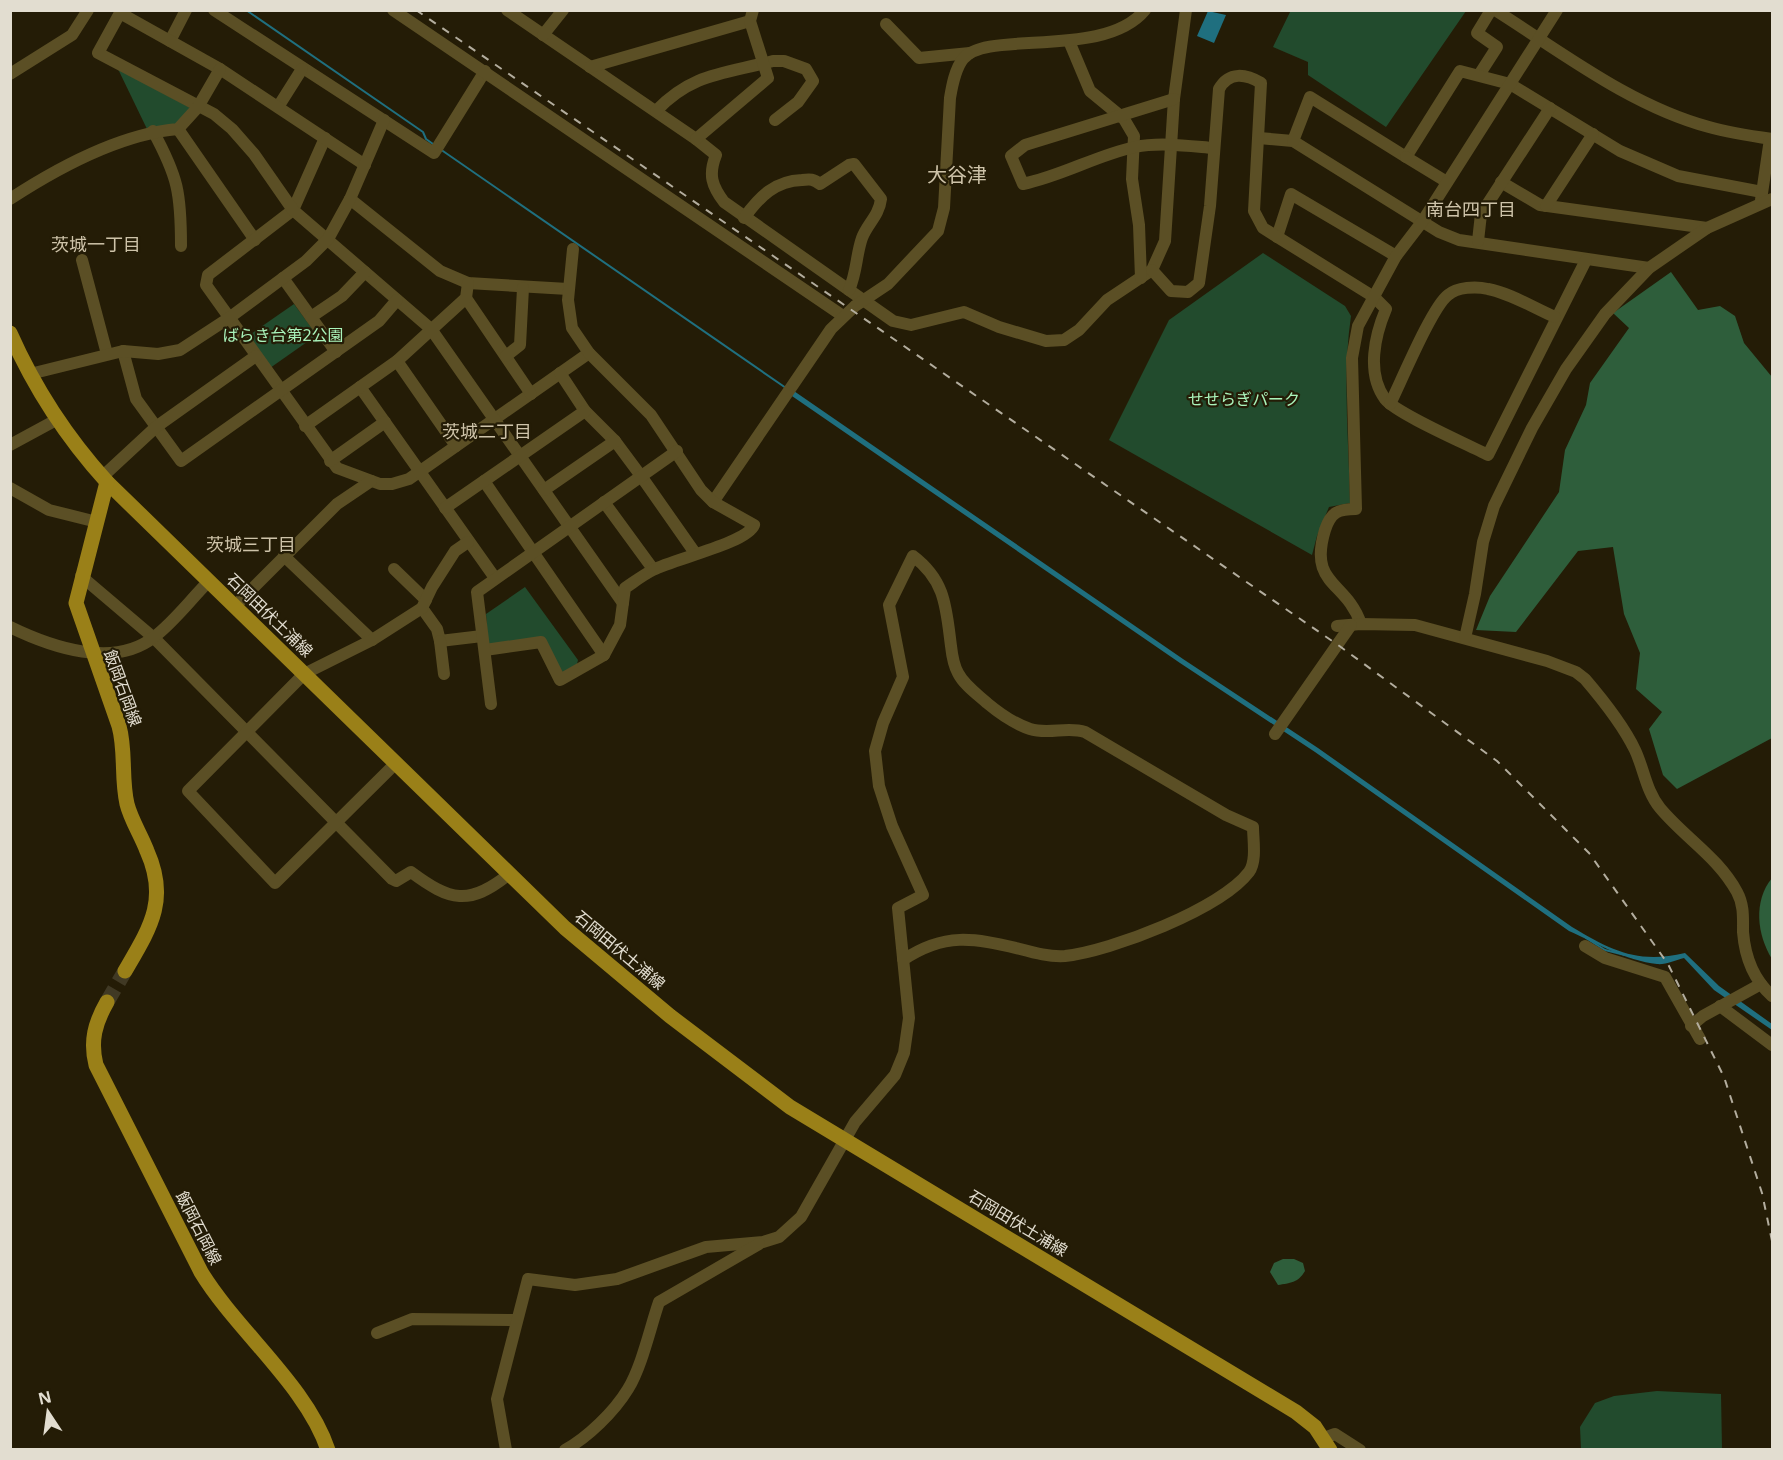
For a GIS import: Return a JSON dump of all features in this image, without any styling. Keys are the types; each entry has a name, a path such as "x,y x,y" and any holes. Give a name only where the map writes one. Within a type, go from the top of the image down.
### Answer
{"main road":[{"name":"石岡田伏土浦線","path":"10,333 30,374 58,419 104,479 508,875 565,928 670,1016 790,1107 1286,1405 1306,1419 1327,1444"},
{"name":"飯岡石岡線","path":"104,479 97,522 81,576 76,603 123,741 127,804 155,868 159,891 156,911 124,971"},
{"name":"飯岡石岡線","path":"107,1002 94,1030 93,1049 96,1065 201,1272 218,1300 313,1416 328,1449"}],"street":[{"path":"10,74 72,35 88,10"},
{"path":"170,40 186,10"},
{"path":"214,10 434,153 485,72"},
{"path":"393,10 843,316"},
{"path":"507,10 656,111 716,155 710,174 716,192 744,218 893,321 911,325 964,312 999,327 1046,341 1064,340 1079,330 1107,300 1147,274 1165,241 1174,99 1186,10"},
{"path":"543,35 563,10"},
{"path":"1465,638 1483,542 1494,506 1532,428 1566,369 1605,314 1648,268 1707,228 1760,207 1767,196 1771,139 1709,127 1660,109 1636,97 1493,10 1477,33 1497,47 1479,75"},
{"path":"1278,728 1356,624 1356,610 1323,571 1319,551 1333,514 1337,510 1356,508 1352,357 1358,326 1396,256 1422,222 1557,10"},
{"path":"365,165 220,69 120,13 98,52 214,114 232,129 254,154 293,210 431,329 623,603"},
{"path":"886,24 919,58 970,53 998,46 1069,41 1089,37 1129,26 1139,13"},
{"path":"590,67 752,16 768,78 696,139"},
{"path":"1069,41 1090,91 1118,114 1130,128 1135,147 1132,178 1147,274 1171,291 1188,292 1198,283 1210,206 1219,89 1222,83 1239,75 1249,75 1261,83 1254,211 1263,228 1374,297 1386,309 1376,343 1375,363 1380,388 1390,404 1488,454 1555,317 1586,260"},
{"path":"713,502 791,387 843,316 888,284 938,231 942,220 953,83 962,59 970,53"},
{"path":"656,111 674,93 695,81 765,63 784,61 796,64 806,69 813,81 798,102 775,120"},
{"path":"10,200 94,153 153,131 178,129 198,107 220,69"},
{"path":"278,107 302,69"},
{"path":"1406,157 1460,71 1510,84 1620,151 1678,176 1767,196"},
{"path":"1293,141 1310,97 1447,182"},
{"path":"1174,99 1118,114 1025,145 1011,156 1023,184 1049,179 1135,147 1170,145 1214,148"},
{"path":"1478,242 1481,214 1550,108"},
{"path":"30,374 123,351 158,354 180,350 229,318 306,261 328,239 350,199 384,120"},
{"path":"178,129 255,240"},
{"path":"153,131 171,165 181,199 181,246"},
{"path":"1546,206 1593,134"},
{"path":"325,138 293,210 208,275 206,285 330,461 344,472 371,482 392,484 410,478 589,353"},
{"path":"1259,138 1293,141 1422,222 1459,240 1648,268"},
{"path":"744,218 759,198 773,186 794,179 810,178 820,184 854,164 881,199 874,220 864,232 860,242 857,272 849,290"},
{"path":"1501,182 1546,206 1707,228"},
{"path":"1277,237 1291,194 1396,256"},
{"path":"350,199 440,271 468,283 568,289"},
{"path":"484,650 541,642 560,680 604,655 620,625 625,588 653,570 695,553 733,542 752,531 754,525 713,502 701,490 651,415 589,353 572,328 568,313 568,289 573,249"},
{"path":"82,260 107,354"},
{"path":"311,317 342,296 365,272"},
{"path":"283,278 336,352"},
{"path":"305,426 398,361 466,298 468,283"},
{"path":"506,356 520,345 523,288"},
{"path":"1390,404 1425,332 1443,299 1450,293 1458,290 1486,288 1555,317"},
{"path":"466,298 531,394"},
{"path":"123,351 136,399 181,461 379,321 397,300"},
{"path":"104,479 156,427 256,356"},
{"path":"398,361 456,446"},
{"path":"560,373 585,411 615,441 695,553"},
{"path":"360,387 495,578"},
{"path":"445,508 585,411"},
{"path":"10,445 58,419"},
{"path":"330,461 385,422"},
{"path":"544,490 615,441"},
{"path":"491,704 477,592 677,451"},
{"path":"484,481 604,655"},
{"path":"235,606 337,504 371,482"},
{"path":"10,488 49,510 97,522"},
{"path":"604,502 653,570"},
{"path":"395,764 275,883 188,791 304,674 372,640 424,604 455,551 468,542"},
{"path":"284,556 372,640"},
{"path":"506,1449 497,1399 515,1320 528,1279 575,1285 617,1279 706,1247 763,1242 779,1237 801,1217 846,1142 855,1122 895,1075 904,1053 909,1018 903,960 898,908 923,896 892,826 879,786 875,751 883,723 903,677 889,605 913,556 928,568 944,598 952,654 957,672 966,684 998,713 1029,729 1046,732 1074,728 1085,732 1226,815 1253,827 1253,863 1250,871 1222,894 1173,923 1105,947 1065,956 1045,955 963,939 939,941 903,960"},
{"path":"394,569 424,604 437,628 444,674"},
{"path":"81,576 154,638 392,879 396,880 411,872 433,889 461,896 478,895 508,875"},
{"path":"10,627 31,637 92,654 130,650 154,638 209,581"},
{"path":"1337,626 1356,624 1415,626 1547,661 1576,672 1585,679 1635,749 1649,790 1659,807 1714,859 1737,891 1743,909 1746,950 1750,965 1761,984 1773,996"},
{"path":"440,641 482,636"},
{"path":"1585,946 1605,958 1665,977 1700,1039"},
{"path":"1691,1026 1722,1005 1761,984"},
{"path":"1722,1005 1773,1045"},
{"path":"565,1449 576,1443 615,1407 629,1388 659,1302 763,1242"},
{"path":"377,1333 412,1319 515,1320"},
{"path":"1327,1444 1335,1434 1360,1449"}],"green space":[{"path":"1291,10 1466,11 1386,127 1308,75 1308,62 1273,47"},
{"path":"118,69 189,107 189,111 176,125 147,129"},
{"name":"せせらぎパーク","path":"1263,253 1345,306 1351,316 1346,386 1350,503 1329,507 1312,555 1109,440 1169,320"},
{"path":"1671,272 1698,310 1720,306 1735,316 1744,343 1772,377 1772,738 1677,789 1663,775 1649,729 1662,712 1636,689 1640,653 1624,614 1613,547 1578,551 1516,632 1476,630 1490,596 1559,492 1565,450 1586,405 1590,383 1629,328 1613,313"},
{"name":"ばらき台第2公園","path":"294,304 317,335 270,368 248,336"},
{"path":"525,587 578,660 577,664 563,673 542,638 491,645 488,643 486,614"},
{"path":"1772,878 1772,959 1763,939 1759,918 1762,897"},
{"path":"1283,1259 1294,1259 1303,1263 1305,1271 1297,1280 1278,1285 1270,1272 1274,1263"},
{"path":"1657,1391 1721,1394 1722,1449 1581,1449 1580,1427 1595,1403 1614,1396"}],"water":[{"path":"1208,11 1226,15 1214,43 1197,36"},
{"path":"791,389 1183,659 1318,748 1572,927 1613,949 1639,956 1653,957 1685,953 1719,986 1772,1024 1772,1030 1714,990 1684,958 1663,964 1646,962 1612,951 1569,931 1315,752 1180,663 789,394"}],"waterway":[{"path":"246,10 423,132 426,139 433,144"},
{"path":"440,149 786,388"},
{"path":"1586,938 1605,950 1625,955"}],"tunnel":[{"path":"107,1002 125,971"}],"railway":[{"path":"416,10 1338,645 1497,761 1589,853 1668,964 1724,1077 1762,1193 1772,1241"}],"district":[{"name":"大谷津","path":"957,174"},
{"name":"南台四丁目","path":"1471,209"},
{"name":"茨城一丁目","path":"96,244"},
{"name":"茨城二丁目","path":"487,431"},
{"name":"茨城三丁目","path":"251,544"}]}
